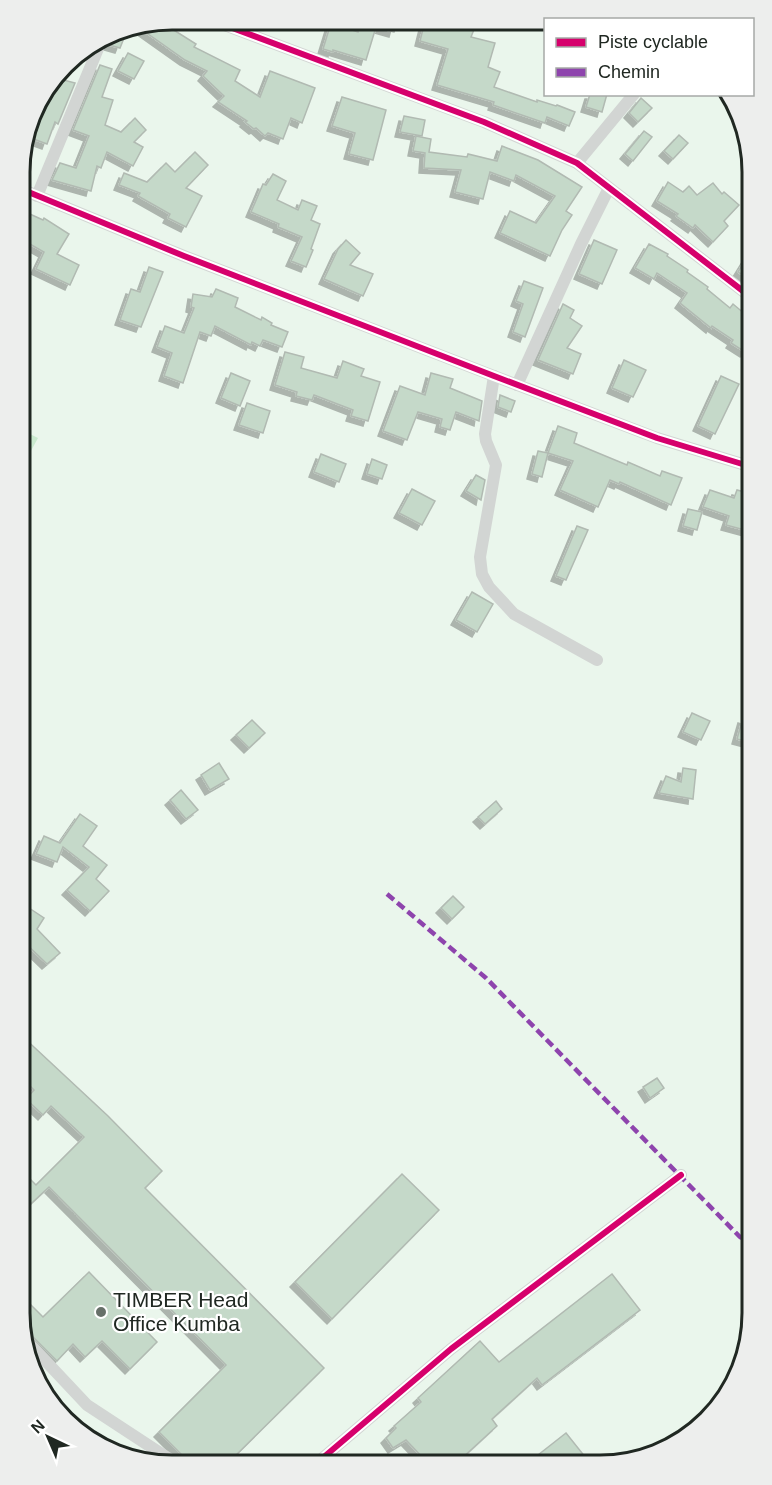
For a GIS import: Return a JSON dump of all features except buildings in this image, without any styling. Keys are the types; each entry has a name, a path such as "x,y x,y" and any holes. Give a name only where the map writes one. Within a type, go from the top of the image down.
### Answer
{"street":[{"path":"239,30 484,122 577,163 742,290"},
{"path":"37,196 97,52"},
{"path":"577,163 632,96"},
{"path":"517,385 609,188"},
{"path":"30,193 184,256 517,385 657,438 742,465"},
{"path":"494,376 485,434 496,465 480,557 482,574 489,587 514,614 597,660"},
{"path":"326,1455 451,1349 681,1176"},
{"path":"36,1351 87,1405 162,1454"}],"green space":[{"path":"30,434 38,438 30,453"}],"marked path":[{"path":"387,894 486,978 742,1238"}],"cycle path":[{"path":"238,30 484,122 577,163 742,290"},
{"path":"30,193 184,256 494,376 657,438 742,464"},
{"path":"326,1455 451,1349 681,1175"}],"place":[{"name":"TIMBER Head Office Kumba","path":"101,1312"}]}
